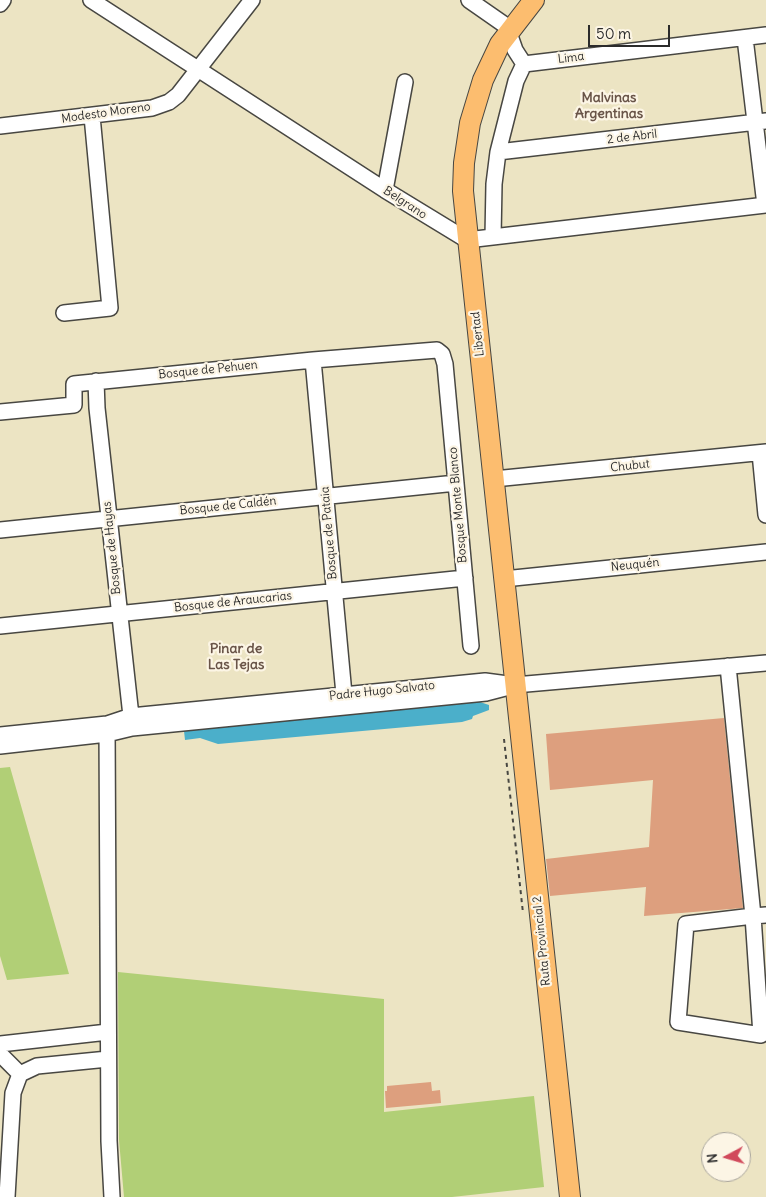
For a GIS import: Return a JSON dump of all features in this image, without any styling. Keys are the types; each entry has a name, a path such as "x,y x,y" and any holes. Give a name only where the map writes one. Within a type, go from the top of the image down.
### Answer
{"main road":[{"name":"Libertad","path":"515,685 463,191 464,163 470,124 491,60 534,0"},
{"name":"Ruta Provincial 2","path":"515,685 570,1197"}],"street":[{"path":"0,4 3,0"},
{"name":"Belgrano","path":"92,0 384,190 467,240"},
{"name":"Modesto Moreno","path":"0,126 152,108 169,102 178,96 252,0"},
{"path":"469,0 510,31 516,50 524,64 516,81 498,152 494,184 493,237"},
{"name":"Lima","path":"524,64 766,35"},
{"path":"467,240 765,205 760,122 745,38"},
{"path":"384,190 405,82"},
{"path":"64,313 110,308 92,116"},
{"name":"2 de Abril","path":"498,152 760,122"},
{"name":"Bosque de Pehuen","path":"74,405 74,384 96,381 437,350 442,354 445,364"},
{"name":"Bosque de Pataia","path":"313,360 344,701"},
{"name":"Bosque Monte Blanco","path":"445,364 471,646"},
{"name":"Bosque de Hayas","path":"96,381 96,408 130,716"},
{"path":"0,412 74,405 96,408"},
{"path":"763,453 766,515"},
{"name":"Chubut","path":"494,479 763,453"},
{"name":"Bosque de Caldén","path":"0,530 456,483"},
{"name":"Neuquén","path":"504,578 766,552"},
{"name":"Bosque de Araucarias","path":"0,626 465,578"},
{"name":"Padre Hugo Salvato","path":"0,746 107,729 130,716 486,693 515,685 766,662"},
{"path":"728,666 759,915 761,1035 678,1022 686,924 759,915"},
{"name":"Padre Hugo Salvato","path":"0,735 132,728 485,681 515,685"},
{"path":"107,729 108,1059 112,1197"},
{"path":"0,1044 108,1032"},
{"path":"0,1054 20,1074"},
{"path":"7,1197 13,1093 20,1074 37,1066 108,1059"}],"green space":[{"path":"10,767 69,974 7,980 0,956 0,768"},
{"path":"118,972 384,999 384,1112 534,1096 544,1187 452,1197 124,1197 119,1140"}],"water":[{"path":"480,702 489,705 489,710 462,722 218,744 200,738 185,740 184,731 189,730"}],"building":[{"path":"724,718 743,908 644,916 646,887 550,896 546,859 649,847 653,780 550,790 546,734"},
{"path":"431,1082 432,1091 440,1090 441,1103 386,1108 385,1091 387,1091 387,1086"}],"district":[{"name":"Malvinas Argentinas","path":"609,106"},
{"name":"Pinar de Las Tejas","path":"236,658"}]}
